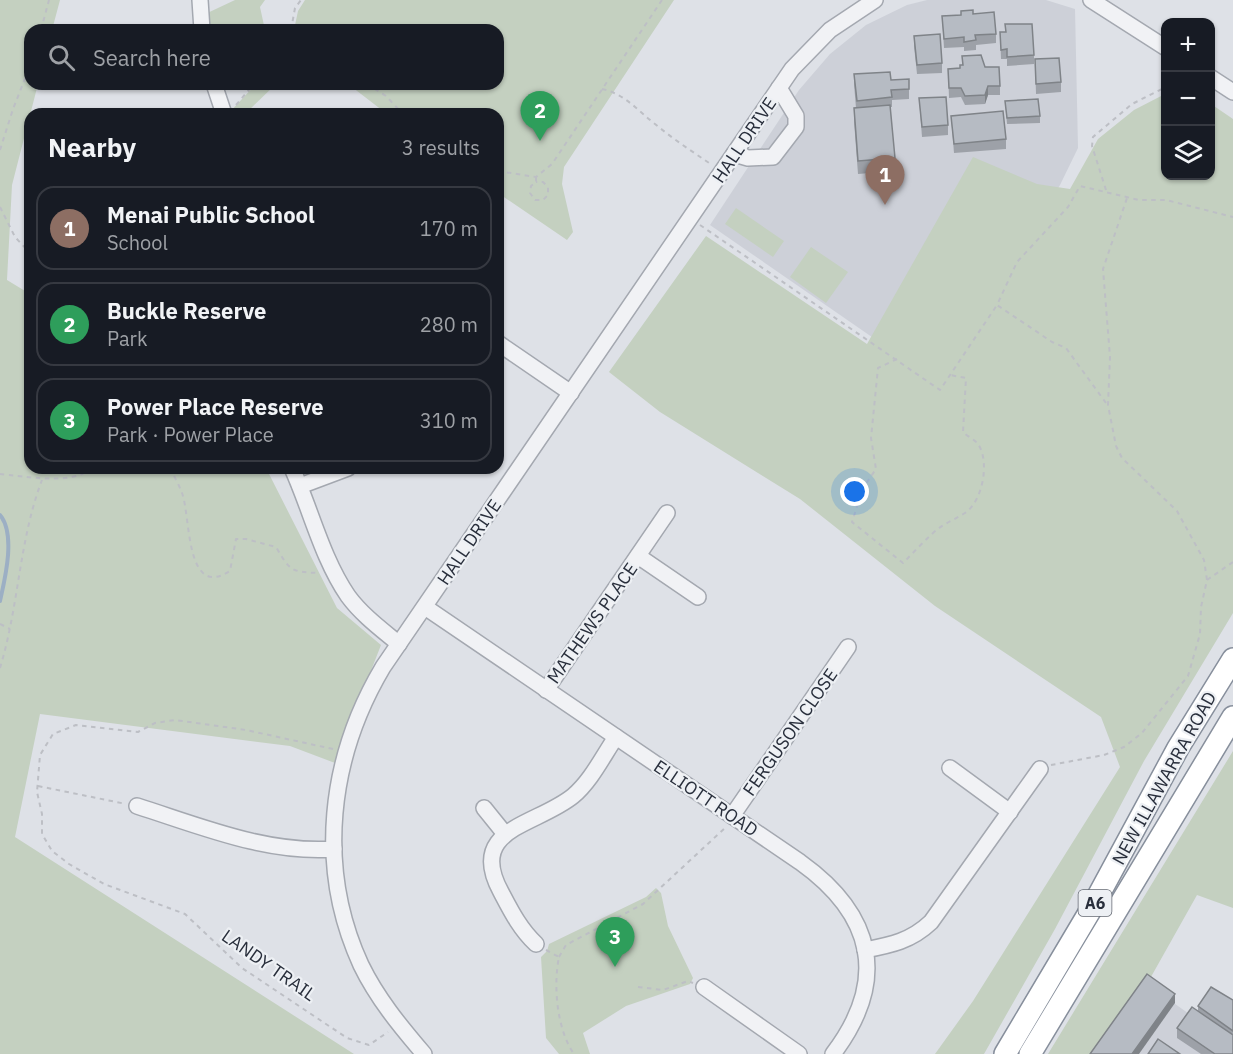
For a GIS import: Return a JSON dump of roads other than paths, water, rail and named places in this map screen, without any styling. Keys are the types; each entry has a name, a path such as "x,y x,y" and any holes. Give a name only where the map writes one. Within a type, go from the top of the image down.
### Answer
{"highway":[{"name":"NEW ILLAWARRA ROAD","path":"1005,1054 1090,911 1178,748 1233,659"},
{"name":"NEW ILLAWARRA ROAD","path":"1030,1054 1233,717"}],"street":[{"path":"200,0 202,24"},
{"name":"HALL DRIVE","path":"424,1054 399,1025 361,965 346,926 338,889 334,849 334,811 345,752 367,695 399,644 779,88 821,37 838,23 875,0"},
{"path":"1091,0 1161,45"},
{"path":"1215,80 1233,92"},
{"path":"735,154 748,158 773,157 779,153 796,127 796,116 779,88"},
{"path":"217,90 227,108"},
{"path":"504,347 571,393"},
{"path":"295,474 333,572 349,598 370,621 399,644"},
{"path":"300,486 332,474"},
{"name":"MATHEWS PLACE","path":"546,690 667,513"},
{"name":"MATHEWS PLACE","path":"638,556 698,597"},
{"name":"ELLIOTT ROAD","path":"425,607 828,882 850,910 865,950 867,972 862,1003 849,1032 833,1054"},
{"name":"FERGUSON CLOSE","path":"733,817 848,648"},
{"path":"536,944 523,932 492,874 490,866 492,850 505,834 575,794 616,737"},
{"path":"950,768 1010,812"},
{"path":"865,950 900,943 921,931 939,911 1040,769"},
{"path":"137,806 235,837 310,850 334,849"},
{"path":"484,808 505,834"},
{"path":"705,987 799,1054"}],"waterway":[{"path":"0,515 5,523 8,545 0,601"}],"place":[{"name":"Buckle Reserve","path":"540,141"},
{"name":"Menai Public School","path":"885,205"},
{"name":"Power Place Reserve","path":"615,967"}]}
